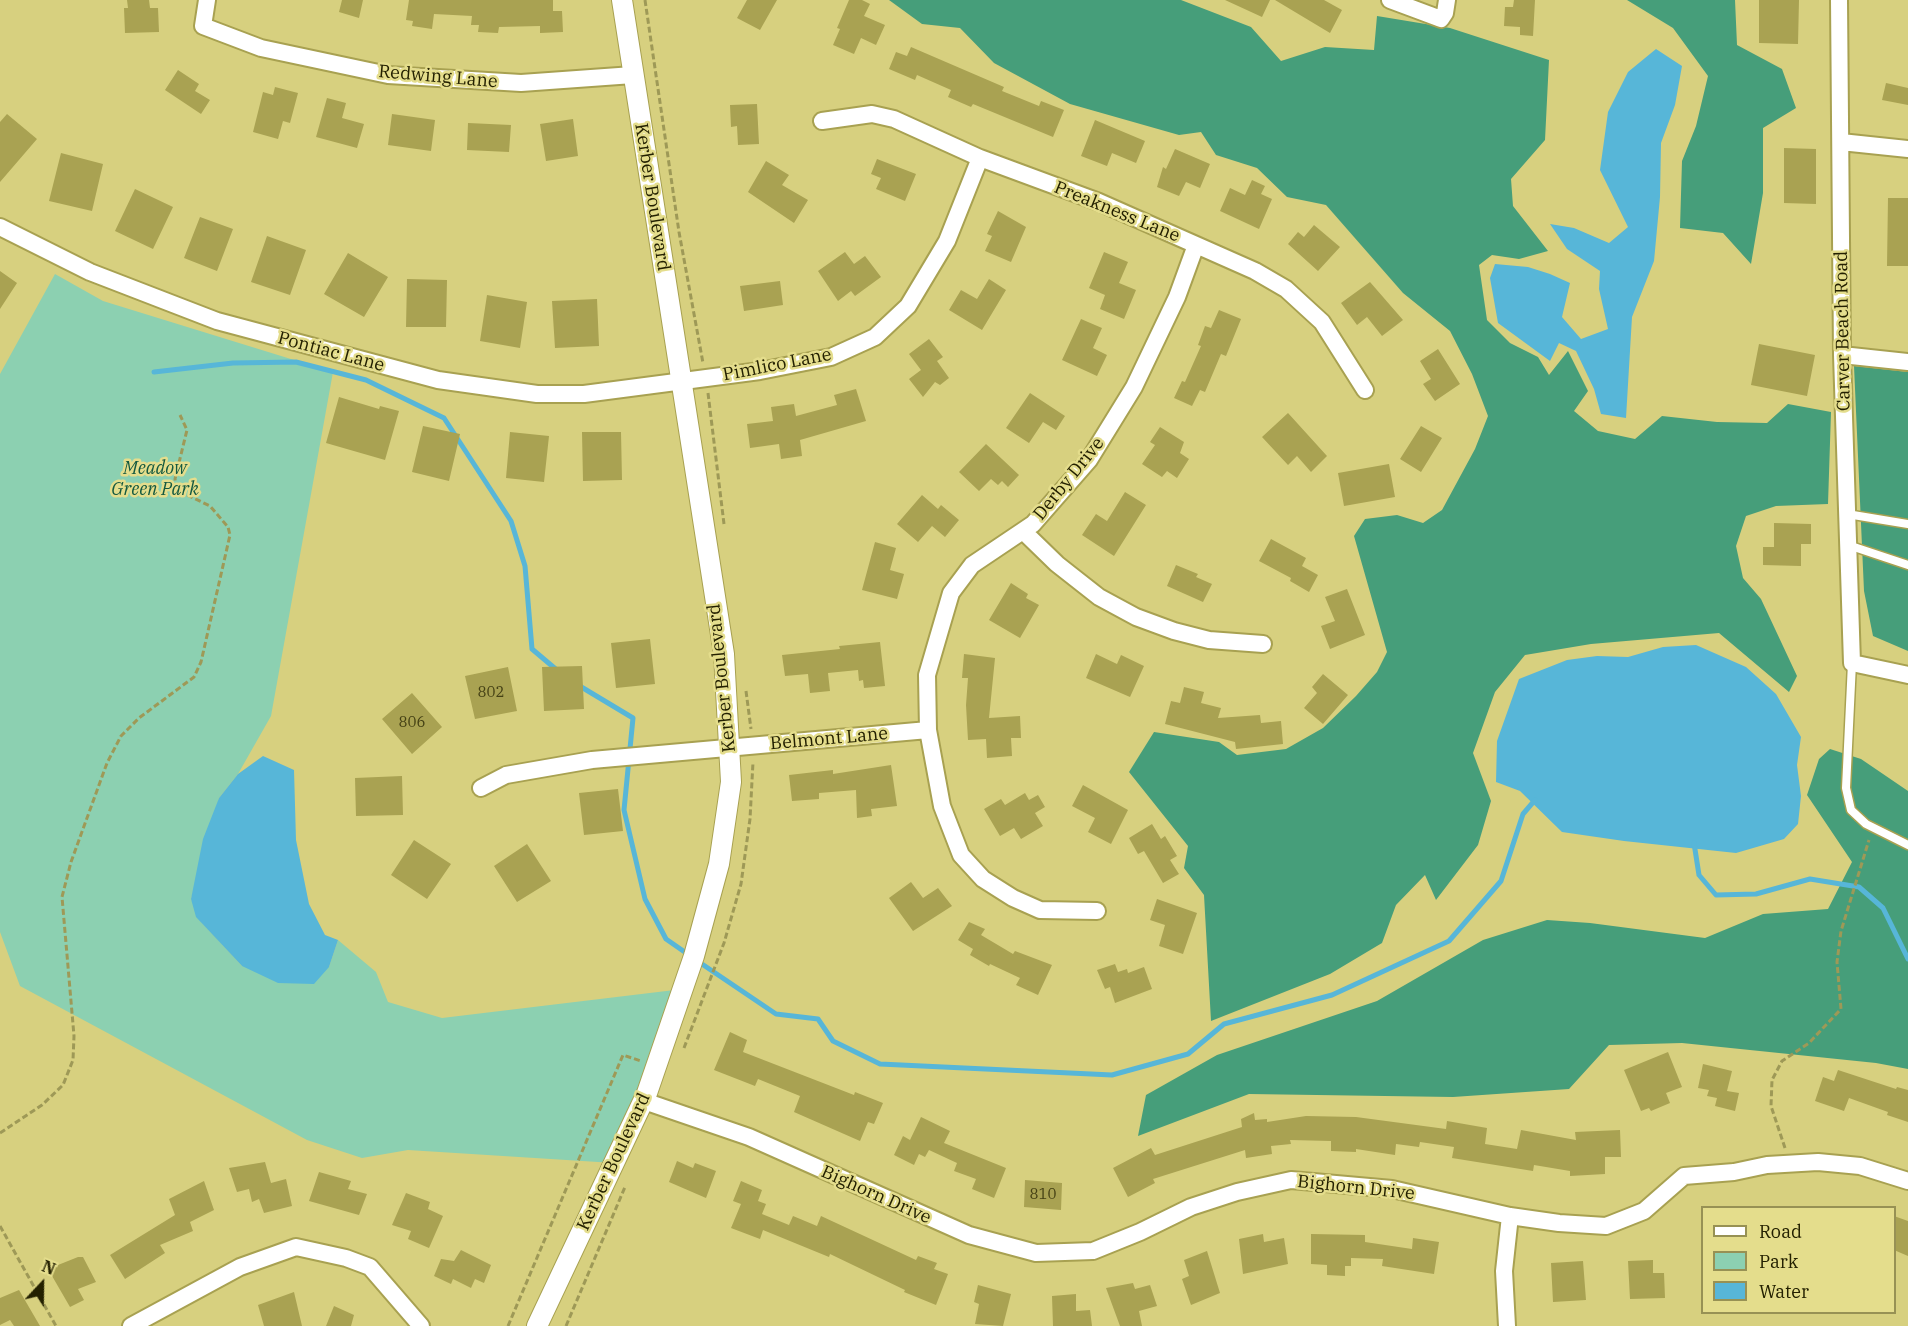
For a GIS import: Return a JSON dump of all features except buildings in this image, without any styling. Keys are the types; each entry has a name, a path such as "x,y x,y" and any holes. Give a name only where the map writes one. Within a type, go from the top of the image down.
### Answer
{"street":[{"name":"Redwing Lane","path":"207,0 203,26 261,48 388,75 521,83 633,75"},
{"name":"Kerber Boulevard","path":"537,1326 644,1101 694,956 720,864 731,782 724,654 622,0"},
{"path":"1390,0 1441,18 1445,14 1447,0"},
{"name":"Carver Beach Road","path":"1839,0 1842,355 1852,663"},
{"name":"Preakness Lane","path":"822,121 872,114 894,119 980,158 1099,202 1255,272 1286,289 1322,322 1365,390"},
{"path":"1841,142 1908,149"},
{"name":"Pimlico Lane","path":"681,382 831,357 875,337 908,306 947,241 980,158"},
{"name":"Pontiac Lane","path":"0,226 90,272 217,321 438,380 537,394 584,394 681,382"},
{"name":"Derby Drive","path":"1097,911 1040,910 1012,898 983,879 961,855 942,806 928,730 927,675 951,593 972,565 1033,524 1089,460 1134,387 1177,297 1196,245"},
{"path":"1842,355 1908,362"},
{"path":"1023,531 1057,564 1099,597 1136,617 1174,631 1209,640 1263,644"},
{"path":"1852,663 1908,675"},
{"name":"Belmont Lane","path":"481,788 507,775 592,759 730,749 928,730"},
{"name":"Bighorn Drive","path":"644,1101 749,1137 969,1235 1036,1252 1093,1251 1140,1232 1191,1207 1237,1191 1291,1180 1392,1188 1510,1216 1559,1223 1606,1226 1644,1211 1684,1176 1818,1162 1860,1166 1908,1181"},
{"path":"1507,1326 1504,1270 1510,1216"},
{"path":"131,1326 240,1267 297,1247 346,1258 370,1267 420,1326"}],"lane":[{"path":"1847,514 1908,524"},
{"path":"1848,545 1908,565"},
{"path":"1852,663 1846,788 1851,810 1872,827 1908,845"}],"path":[{"path":"645,0 679,232 706,378 725,528"},
{"path":"0,1133 42,1105 63,1085 73,1060 74,1036 62,897 71,862 107,763 121,736 139,718 194,677 201,662 230,535 228,527 210,506 177,490 175,479 187,430 180,415"},
{"path":"681,1054 724,943 741,884 750,819 753,746 746,687"},
{"path":"1788,1164 1771,1106 1772,1080 1782,1060 1809,1043 1841,1009 1837,962 1841,931 1872,827"},
{"path":"508,1326 623,1055 655,1065"},
{"path":"566,1326 627,1183"},
{"path":"0,1226 56,1326"}],"green space":[{"path":"889,0 1181,0 1251,27 1281,61 1325,47 1374,50 1377,16 1450,28 1549,60 1545,140 1511,179 1513,206 1548,251 1519,259 1492,255 1479,265 1487,320 1510,343 1538,357 1549,375 1568,351 1588,391 1574,411 1598,431 1635,439 1662,416 1717,422 1767,423 1788,404 1831,412 1828,504 1776,506 1746,516 1736,546 1743,578 1761,599 1797,676 1789,692 1719,633 1591,644 1525,655 1495,692 1473,753 1491,801 1478,845 1436,900 1425,875 1396,905 1382,943 1330,974 1211,1021 1204,895 1184,868 1188,846 1129,772 1154,732 1219,742 1237,755 1286,749 1323,728 1356,696 1377,672 1387,652 1354,536 1365,519 1397,515 1423,523 1442,510 1475,449 1488,416 1472,374 1450,331 1403,293 1326,205 1287,197 1257,168 1216,155 1201,132 1179,135 1070,104 994,63 960,28 922,24"},
{"path":"1627,0 1735,0 1737,45 1782,69 1796,108 1763,128 1763,193 1751,264 1723,233 1680,228 1682,161 1696,126 1708,76 1673,28"},
{"name":"Meadow Green Park","path":"55,274 103,301 333,372 271,716 238,774 219,798 191,899 202,923 242,966 329,967 338,940 376,972 388,1002 442,1018 683,989 614,1163 408,1150 362,1158 307,1140 20,986 0,932 0,374"},
{"path":"1854,366 1908,372 1908,651 1873,636 1864,591"},
{"path":"1830,749 1861,759 1908,791 1908,1069 1876,1063 1682,1043 1609,1045 1569,1089 1453,1097 1249,1094 1138,1136 1146,1095 1217,1055 1377,1001 1483,940 1547,920 1590,923 1705,938 1763,914 1828,909 1852,862 1807,795 1819,759"}],"water":[{"path":"1656,49 1682,66 1675,105 1661,143 1660,197 1654,261 1632,317 1626,418 1601,414 1594,389 1576,351 1559,343 1550,361 1498,323 1490,278 1495,264 1528,267 1550,274 1570,283 1562,317 1581,339 1608,329 1599,289 1600,271 1567,249 1550,224 1574,228 1609,243 1628,227 1600,170 1608,112 1628,72"},
{"path":"1696,645 1746,667 1776,694 1801,737 1797,765 1801,796 1798,824 1784,839 1736,853 1562,832 1520,791 1496,782 1497,741 1519,679 1567,660 1597,656 1628,657 1663,647"},
{"path":"263,756 294,770 296,840 309,904 325,935 338,940 329,967 314,984 278,983 242,966 196,917 191,899 203,839 219,798 238,774"}],"waterway":[{"path":"154,372 233,363 296,362 366,380 444,418 511,521 525,566 532,649 558,671"},
{"path":"578,685 633,718 624,810 645,899 666,939 689,955"},
{"path":"696,960 776,1014 818,1019 833,1041 880,1064 1112,1075 1188,1054 1224,1024 1332,995 1449,941 1501,881 1523,814 1535,800"},
{"path":"1694,843 1699,875 1716,895 1756,894 1810,879 1859,887 1883,908 1908,959"}]}
